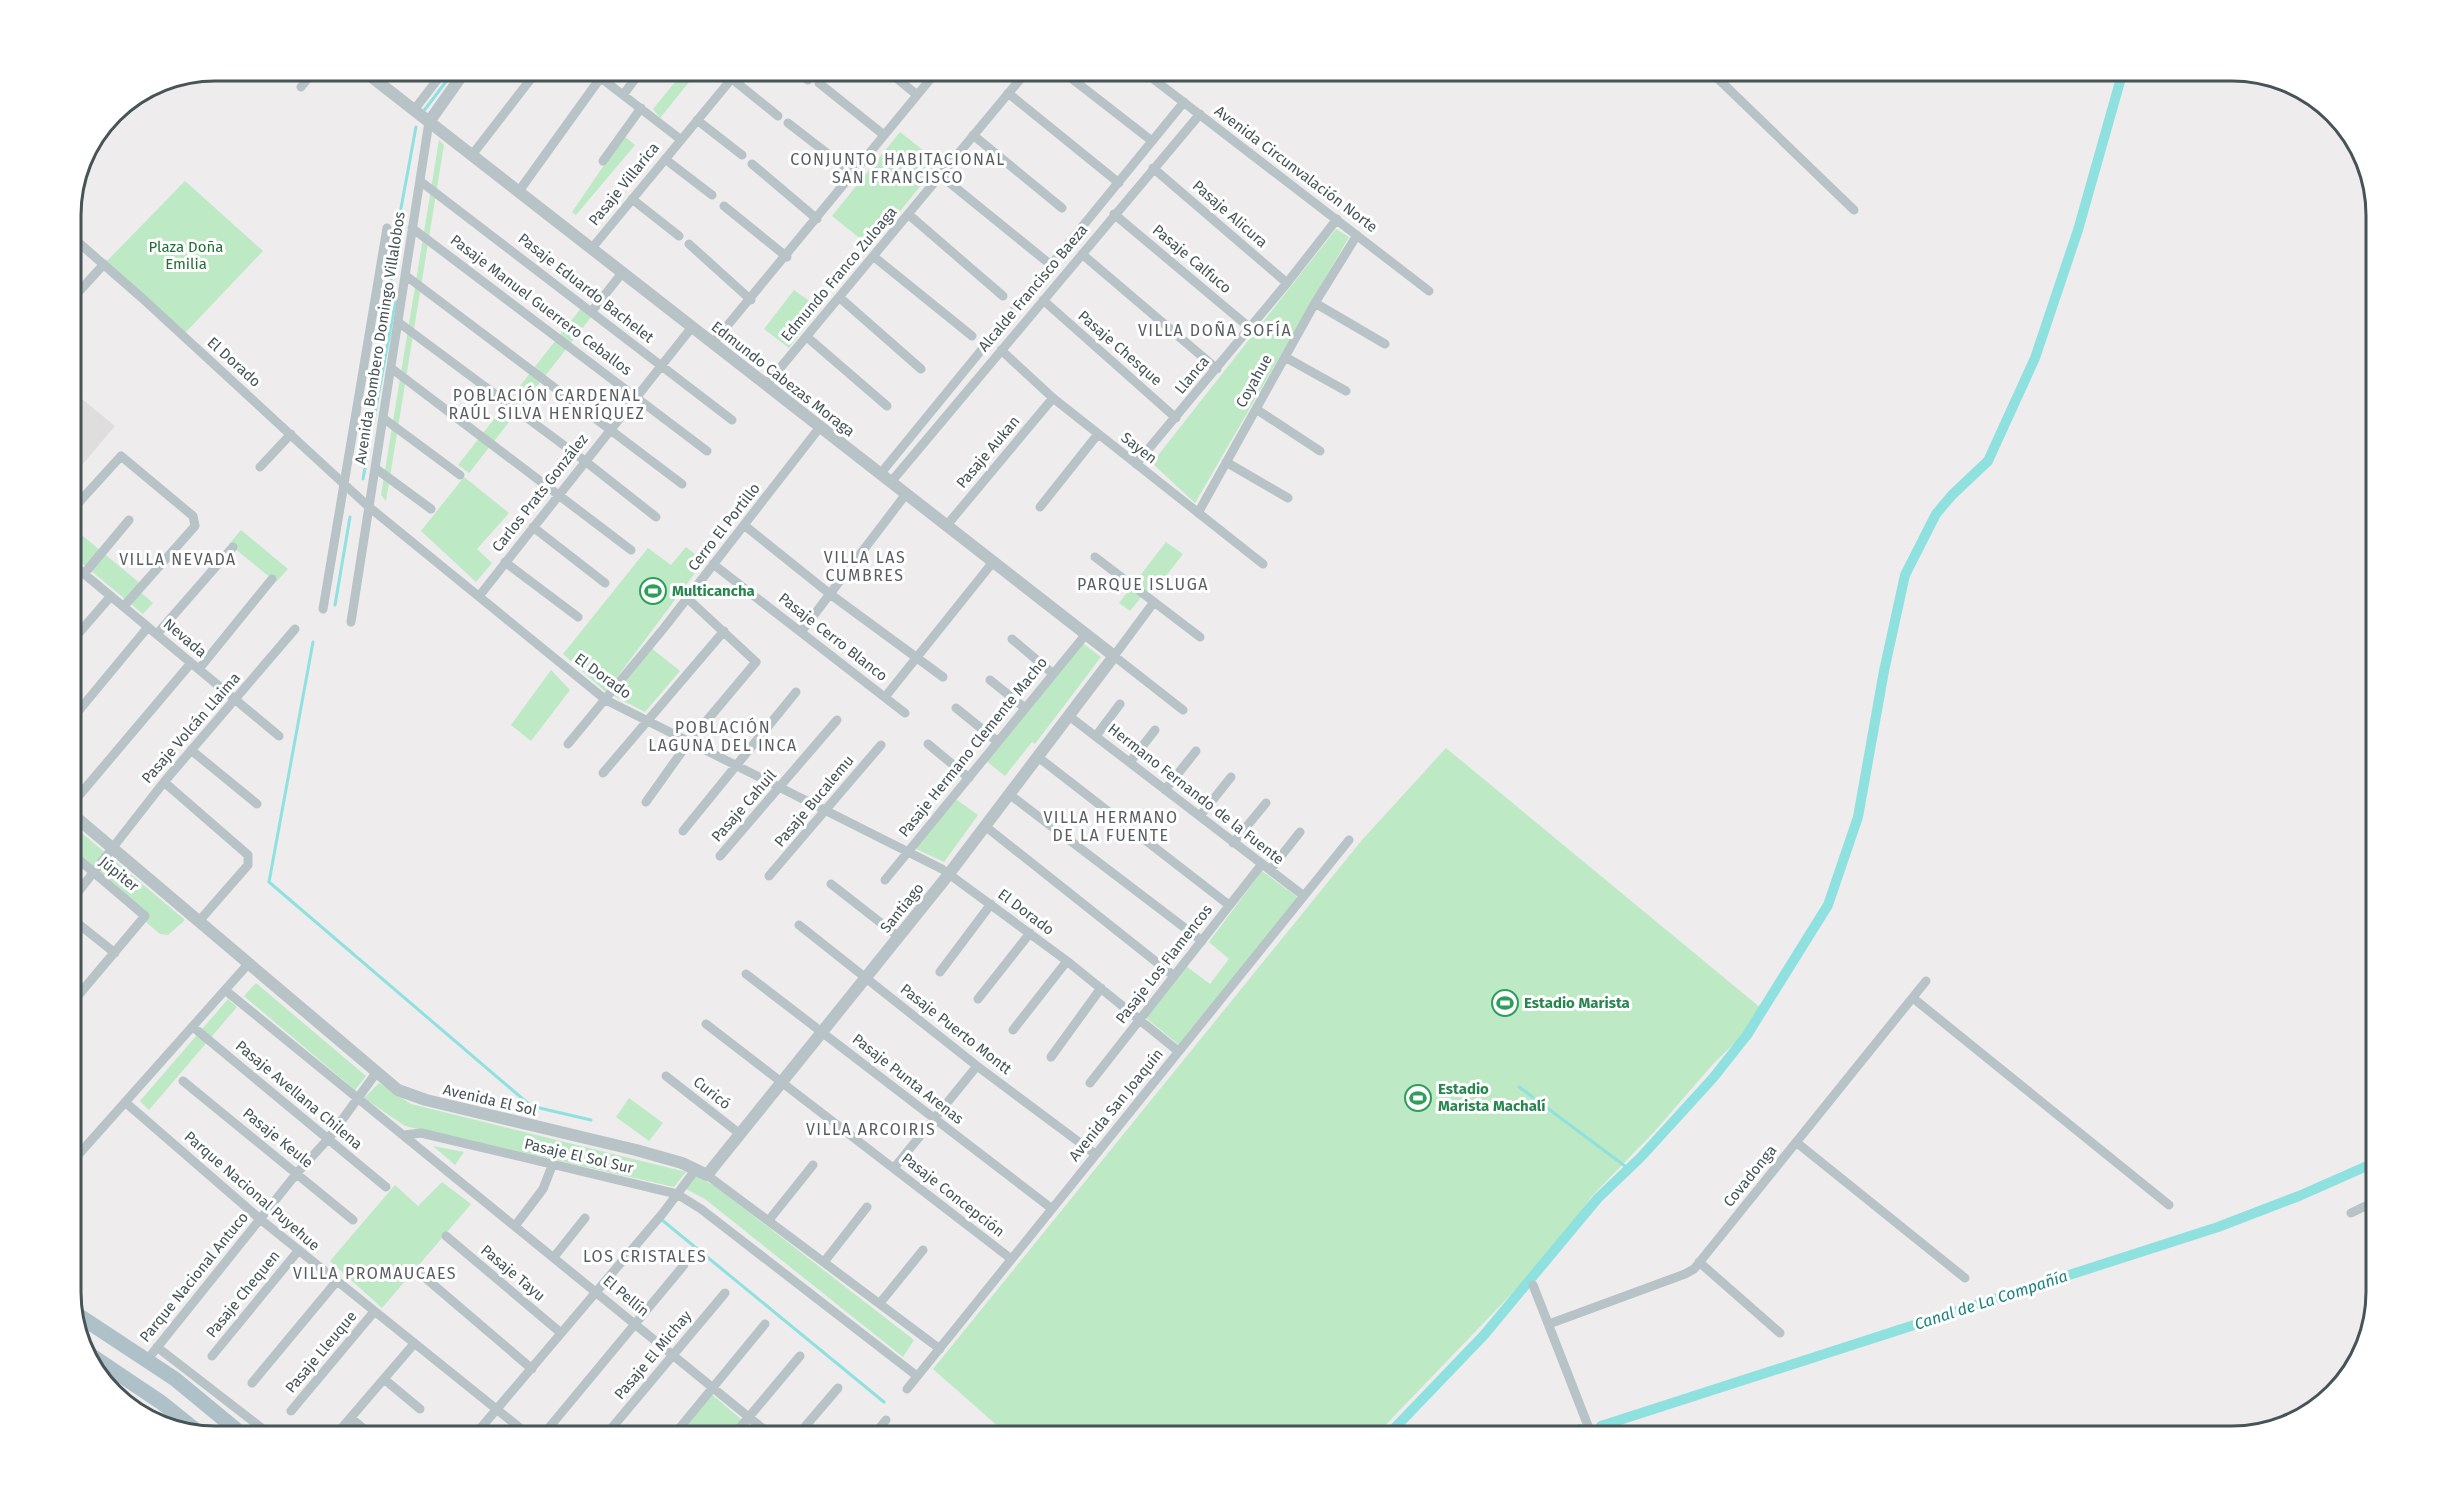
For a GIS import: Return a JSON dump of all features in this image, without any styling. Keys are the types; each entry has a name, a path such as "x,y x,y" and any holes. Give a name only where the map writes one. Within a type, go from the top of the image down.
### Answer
{"main road":[{"path":"84,1319 147,1359 230,1426"},
{"path":"101,1362 162,1403 186,1422"}],"street":[{"path":"302,87 306,81"},
{"name":"Edmundo Cabezas Moraga","path":"378,81 1183,710"},
{"path":"414,110 436,81"},
{"name":"Avenida Bombero Domingo Villalobos","path":"351,622 429,122 457,81"},
{"path":"472,155 529,81"},
{"path":"519,191 598,81"},
{"path":"606,81 680,139"},
{"path":"623,95 633,81"},
{"name":"Pasaje Villarica","path":"592,248 729,81"},
{"path":"742,81 778,116"},
{"path":"901,81 917,95"},
{"path":"713,343 751,300 928,81"},
{"name":"Edmundo Franco Zuloaga","path":"766,385 1018,81"},
{"path":"1076,81 1152,141"},
{"name":"Avenida Circunvalación Norte","path":"1157,81 1429,291"},
{"path":"1721,81 1854,210"},
{"path":"819,83 884,135"},
{"path":"1008,93 1119,183"},
{"name":"Alcalde Francisco Baeza","path":"886,478 1051,265 1184,102"},
{"path":"603,161 641,108"},
{"name":"Alcalde Francisco Baeza","path":"886,478 1001,350 1200,114"},
{"path":"697,120 742,155"},
{"path":"788,123 854,174"},
{"path":"973,135 1062,208"},
{"path":"665,159 712,195"},
{"path":"752,164 817,219"},
{"name":"Pasaje Alicura","path":"1153,168 1287,283"},
{"path":"940,175 1051,265"},
{"name":"Pasaje Eduardo Bachelet","path":"420,181 732,420"},
{"path":"632,199 679,236"},
{"path":"724,206 787,256"},
{"path":"908,214 1003,296"},
{"name":"Pasaje Calfuco","path":"1114,214 1251,328"},
{"name":"Llanca","path":"1136,464 1251,328 1337,219"},
{"name":"Avenida Bombero Domingo Villalobos","path":"323,609 387,228"},
{"name":"Pasaje Manuel Guerrero Ceballos","path":"412,228 707,452"},
{"name":"Coyahue","path":"1198,513 1315,303 1357,235"},
{"name":"El Dorado","path":"81,244 369,507 480,595 606,700 736,767 908,850 949,874 1067,961 1178,1051"},
{"path":"689,244 751,300"},
{"path":"1082,254 1217,369"},
{"path":"873,256 972,336"},
{"path":"81,289 104,264"},
{"path":"592,311 622,273"},
{"path":"405,275 611,428 682,484"},
{"path":"839,297 921,369"},
{"name":"Pasaje Chesque","path":"1043,300 1176,418"},
{"path":"1315,303 1385,344"},
{"path":"398,322 585,460 656,517"},
{"name":"Carlos Prats González","path":"480,595 692,327"},
{"path":"807,337 887,406"},
{"name":"Sayen","path":"1001,350 1053,398 1263,564"},
{"path":"1285,357 1346,391"},
{"path":"391,368 631,550"},
{"name":"Pasaje Aukan","path":"946,525 1053,398"},
{"path":"1256,409 1320,451"},
{"path":"383,418 460,475"},
{"name":"Cerro El Portillo","path":"568,744 606,700 820,428"},
{"path":"260,468 291,434"},
{"path":"1040,507 1098,434"},
{"path":"81,500 121,456 193,516 195,526 123,606"},
{"path":"1226,462 1288,498"},
{"path":"375,468 431,509"},
{"path":"801,632 906,494"},
{"path":"84,574 129,520"},
{"path":"744,525 830,594 943,677"},
{"path":"533,527 604,583"},
{"path":"157,634 232,547"},
{"path":"1095,557 1200,637"},
{"path":"505,562 578,617"},
{"path":"885,697 993,562"},
{"name":"Pasaje Cerro Blanco","path":"713,564 905,713"},
{"name":"Nevada","path":"81,571 279,736"},
{"path":"81,794 272,579"},
{"path":"81,630 111,596"},
{"path":"646,802 688,743 756,662 687,598"},
{"path":"1114,656 1155,602"},
{"path":"81,708 148,627"},
{"name":"Pasaje Volcán Llaima","path":"81,888 164,782 295,629"},
{"path":"603,773 648,723 724,631"},
{"name":"Pasaje Hermano Clemente Macho","path":"885,880 1086,634"},
{"path":"1012,639 1052,674"},
{"name":"Santiago","path":"702,1172 740,1134 949,874 1114,656"},
{"path":"990,680 1025,708"},
{"path":"682,831 796,693"},
{"path":"1096,736 1120,704"},
{"path":"956,708 998,742"},
{"name":"Hermano Fernando de la Fuente","path":"1069,716 1304,896"},
{"name":"Pasaje Cahuil","path":"720,856 781,788 837,720"},
{"path":"1130,762 1155,730"},
{"path":"928,744 969,778"},
{"name":"Pasaje Bucalemu","path":"769,876 881,745"},
{"path":"191,750 257,804"},
{"path":"1166,790 1196,751"},
{"path":"1038,757 1229,905"},
{"path":"1200,816 1231,777"},
{"path":"164,782 248,855 248,865 200,920"},
{"path":"1009,794 1203,941"},
{"path":"1233,843 1266,803"},
{"name":"Avenida El Sol","path":"81,822 200,920 376,1074 398,1090 415,1097 636,1150 702,1172 940,1349"},
{"path":"985,826 1174,976"},
{"name":"Pasaje Los Flamencos","path":"1090,1083 1229,905 1300,832"},
{"name":"Avenida San Joaquín","path":"907,1389 1010,1258 1349,840"},
{"name":"Júpiter","path":"81,862 145,914 145,918 115,953"},
{"path":"831,884 899,936"},
{"path":"940,972 991,904"},
{"name":"Pasaje Puerto Montt","path":"799,925 977,1066 1095,1154"},
{"path":"81,926 115,953 81,992"},
{"path":"978,999 1030,933"},
{"path":"1013,1030 1067,961"},
{"path":"81,1152 249,963"},
{"name":"Pasaje Punta Arenas","path":"746,974 1051,1208"},
{"name":"Covadonga","path":"1549,1324 1685,1275 1699,1262 1926,981"},
{"path":"1051,1057 1101,988"},
{"path":"225,990 404,1135"},
{"path":"1912,998 2169,1205"},
{"name":"Pasaje Concepción","path":"706,1024 1010,1258"},
{"name":"Pasaje Avellana Chilena","path":"193,1027 386,1187"},
{"path":"894,1168 977,1066"},
{"name":"Parque Nacional Antuco","path":"147,1359 297,1173 329,1138 376,1074"},
{"name":"Curicó","path":"666,1076 740,1134"},
{"name":"Pasaje Keule","path":"183,1081 353,1220"},
{"name":"Parque Nacional Puyehue","path":"125,1102 298,1251 517,1426"},
{"name":"Pasaje El Sol Sur","path":"404,1135 421,1132 552,1166 677,1194 700,1209 917,1376"},
{"name":"El Pellín","path":"404,1135 759,1426"},
{"path":"1796,1142 1965,1278"},
{"path":"769,1220 813,1165"},
{"path":"515,1226 543,1189 552,1166"},
{"path":"483,1426 677,1194 702,1172"},
{"path":"2350,1213 2366,1206"},
{"path":"824,1262 867,1207"},
{"path":"554,1257 585,1218"},
{"name":"Pasaje Tayu","path":"446,1236 561,1333"},
{"path":"880,1304 923,1250"},
{"name":"Pasaje Chequen","path":"212,1356 298,1251"},
{"path":"1699,1262 1780,1333"},
{"path":"551,1426 684,1265"},
{"path":"422,1275 532,1369"},
{"path":"252,1383 336,1282"},
{"path":"1533,1285 1588,1426"},
{"name":"Pasaje El Michay","path":"614,1426 725,1293"},
{"name":"Pasaje Lleuque","path":"291,1411 373,1312"},
{"path":"683,1426 765,1324"},
{"path":"344,1426 413,1345"},
{"path":"158,1347 258,1426"},
{"path":"742,1426 800,1356"},
{"path":"384,1379 420,1409"},
{"path":"806,1426 838,1388"},
{"path":"351,1418 360,1426"},
{"path":"881,1426 886,1420"}],"shaded area":[{"path":"81,398 115,426 81,466"}],"green space":[{"path":"676,81 690,81 660,118 653,109"},
{"path":"900,132 939,163 871,247 832,216"},
{"path":"624,136 635,145 576,215 572,212"},
{"path":"439,140 444,145 386,501 381,495"},
{"name":"Plaza Doña Emilia","path":"185,181 263,251 185,333 106,262"},
{"path":"1336,229 1349,237 1195,503 1152,463"},
{"path":"794,290 819,308 789,348 764,329"},
{"path":"581,308 592,316 469,473 458,465"},
{"path":"464,477 509,513 477,549 492,563 476,582 421,531"},
{"path":"241,530 288,569 276,582 229,544"},
{"path":"81,534 142,585 138,590 153,603 143,614 81,562"},
{"path":"1166,542 1183,554 1153,593 1148,589 1130,611 1119,603"},
{"path":"686,547 704,561 606,692 563,654 648,548 671,565"},
{"path":"1080,641 1101,657 1035,744 1032,742 1005,776 985,760"},
{"path":"650,647 680,671 645,712 612,695"},
{"path":"551,670 570,690 531,741 511,725"},
{"name":"Estadio Marista Machalí","path":"1446,748 1762,1009 1745,1033 1713,1064 1654,1132 1591,1197 1548,1260 1519,1286 1385,1426 998,1426 933,1369 1362,840"},
{"path":"953,797 978,815 944,862 912,847"},
{"path":"81,832 185,920 168,935 160,934 81,867"},
{"path":"1262,871 1300,899 1179,1045 1146,1018 1186,966 1210,984 1229,959 1209,942"},
{"path":"256,983 366,1076 355,1090 244,996"},
{"path":"228,999 237,1007 149,1110 140,1101"},
{"path":"379,1083 411,1104 686,1172 674,1187 405,1126 364,1098"},
{"path":"629,1098 663,1123 649,1141 616,1117"},
{"path":"433,1146 464,1152 455,1165"},
{"path":"696,1176 715,1186 914,1340 903,1357 705,1199 686,1189"},
{"path":"442,1182 471,1204 382,1308 330,1261 395,1185 418,1206"},
{"path":"709,1392 742,1420 737,1426 681,1426"}],"waterway":[{"path":"423,112 446,81"},
{"path":"1397,1426 1484,1335 1598,1198 1640,1158 1713,1078 1747,1035 1828,905 1858,817 1884,671 1905,575 1936,514 1952,495 1988,461 2035,358 2078,230 2120,81"},
{"path":"363,479 396,298 389,273 416,127"},
{"path":"335,605 350,517"},
{"path":"313,642 269,882 531,1106 591,1120"},
{"path":"1519,1087 1629,1169"},
{"name":"Canal de La Compañía","path":"1601,1426 2218,1227 2299,1196 2366,1166"},
{"path":"662,1220 884,1402"}],"place":[{"name":"Multicancha","path":"653,591"},
{"name":"Estadio Marista","path":"1505,1003"},
{"name":"Estadio Marista Machalí","path":"1418,1098"}],"district":[{"name":"CONJUNTO HABITACIONAL SAN FRANCISCO","path":"898,168"},
{"name":"VILLA DOÑA SOFÍA","path":"1215,330"},
{"name":"POBLACIÓN CARDENAL RAÚL SILVA HENRÍQUEZ","path":"547,404"},
{"name":"VILLA NEVADA","path":"178,559"},
{"name":"VILLA LAS CUMBRES","path":"865,566"},
{"name":"PARQUE ISLUGA","path":"1143,584"},
{"name":"POBLACIÓN LAGUNA DEL INCA","path":"723,736"},
{"name":"VILLA HERMANO DE LA FUENTE","path":"1111,826"},
{"name":"VILLA ARCOIRIS","path":"871,1129"},
{"name":"LOS CRISTALES","path":"645,1256"},
{"name":"VILLA PROMAUCAES","path":"375,1273"}]}
